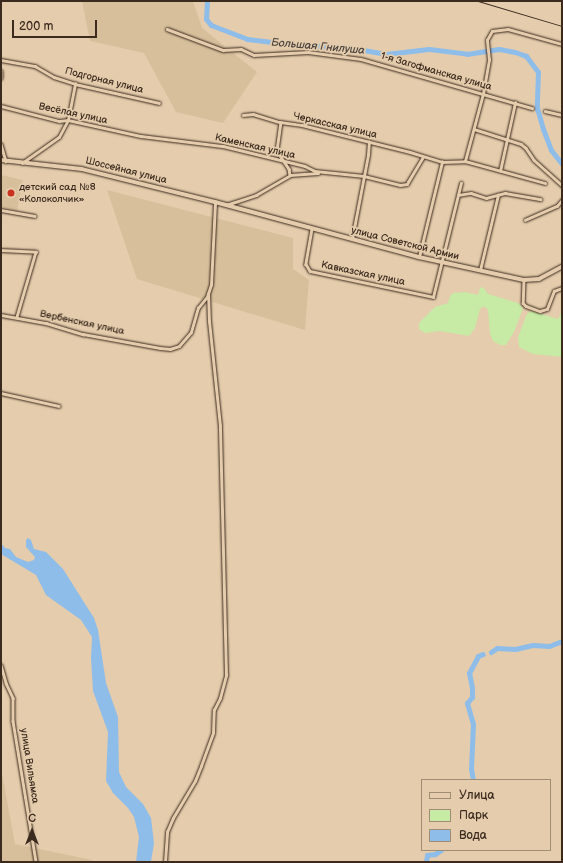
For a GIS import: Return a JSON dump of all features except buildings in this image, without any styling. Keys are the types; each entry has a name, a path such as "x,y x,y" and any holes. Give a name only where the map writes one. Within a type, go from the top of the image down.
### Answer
{"main road":[{"name":"Шоссейная улица","path":"1,160 82,169 245,210"},
{"name":"улица Советской Армии","path":"245,210 419,257 524,280 539,279 562,267"}],"street":[{"name":"1-я Загофманская улица","path":"167,29 224,50 241,49 254,55 308,52 361,59 532,108"},
{"path":"465,161 483,94 490,60 487,40 492,31 508,29 562,44"},
{"name":"Подгорная улица","path":"1,60 35,66 54,77 75,84 159,103"},
{"path":"1,71 1,78"},
{"path":"21,163 24,159 56,141 68,120 75,84"},
{"path":"500,171 515,103"},
{"name":"Весёлая улица","path":"1,106 59,121 68,120 141,136"},
{"path":"545,111 562,115"},
{"name":"Черкасская улица","path":"243,115 253,114 281,122 302,125 442,162 465,161 545,183"},
{"path":"281,122 277,151 287,166 290,175"},
{"path":"474,129 526,148 534,160 562,185"},
{"name":"Каменская улица","path":"141,136 223,146 305,166 321,172 364,176 400,185 407,184 423,157"},
{"path":"352,240 369,142"},
{"path":"1,144 6,161"},
{"path":"419,257 442,162"},
{"path":"226,205 256,195 290,175 321,172"},
{"path":"443,262 461,183"},
{"path":"458,196 471,193 486,198 498,194 512,194 540,199"},
{"path":"480,270 498,194"},
{"path":"525,220 557,206 562,200"},
{"path":"165,862 167,832 173,818 195,781 201,766 212,733 214,710 218,705 226,675 220,426 209,322 208,294 211,284 216,202"},
{"path":"1,210 34,216"},
{"name":"Кавказская улица","path":"312,228 306,264 310,270 433,297 443,262"},
{"path":"1,250 36,252 17,317"},
{"path":"524,280 524,305 540,311 547,309 554,291 562,288"},
{"name":"Вербенская улица","path":"1,315 17,317 83,334 160,348 175,348 184,341 191,332 198,308 208,294"},
{"path":"1,393 59,406"},
{"name":"улица Вильямса","path":"1,665 13,698 13,721 36,862"}],"shaded area":[{"path":"82,1 193,1 202,28 257,72 223,123 176,112 144,53 90,41"},
{"name":"детский сад №8 «Колоколчик»","path":"1,175 23,180 17,211 1,207"},
{"path":"107,190 293,238 293,269 309,280 305,330 137,279"},
{"path":"1,768 15,844 92,860 93,862 1,862"}],"green space":[{"path":"483,287 488,294 518,303 523,308 515,330 506,345 500,345 493,341 490,334 488,310 484,306 480,309 475,328 469,336 440,331 425,333 419,329 419,323 435,307 448,303 450,296 453,293 465,292 478,295 480,288"},
{"path":"531,311 558,319 562,311 562,357 533,354 519,347 518,337 527,314"}],"water":[{"path":"28,538 31,540 34,549 46,552 63,569 94,618 98,630 106,683 118,717 119,772 126,787 143,804 151,818 154,843 151,862 136,862 139,837 134,817 128,808 113,793 106,781 108,732 93,691 91,658 92,637 81,620 46,595 36,575 1,554 1,543 5,548 10,549 16,557 28,562 34,560 35,557 26,547 26,540"}],"waterway":[{"name":"Большая Гнилуша","path":"207,1 206,19 211,25 247,39 297,45 346,47 386,54 429,49 467,54 499,49 526,56 538,72 537,108 543,129 551,150 562,164"},
{"path":"491,652 497,648 515,649 533,645 549,646 562,641"},
{"path":"473,779 471,769 473,724 467,703 472,697 469,673 478,656 483,654"},
{"path":"426,862 427,855 435,854 440,851"}],"railway":[{"path":"478,1 562,26"}],"place":[{"name":"детский сад №8 «Колоколчик»","path":"11,193"}]}
